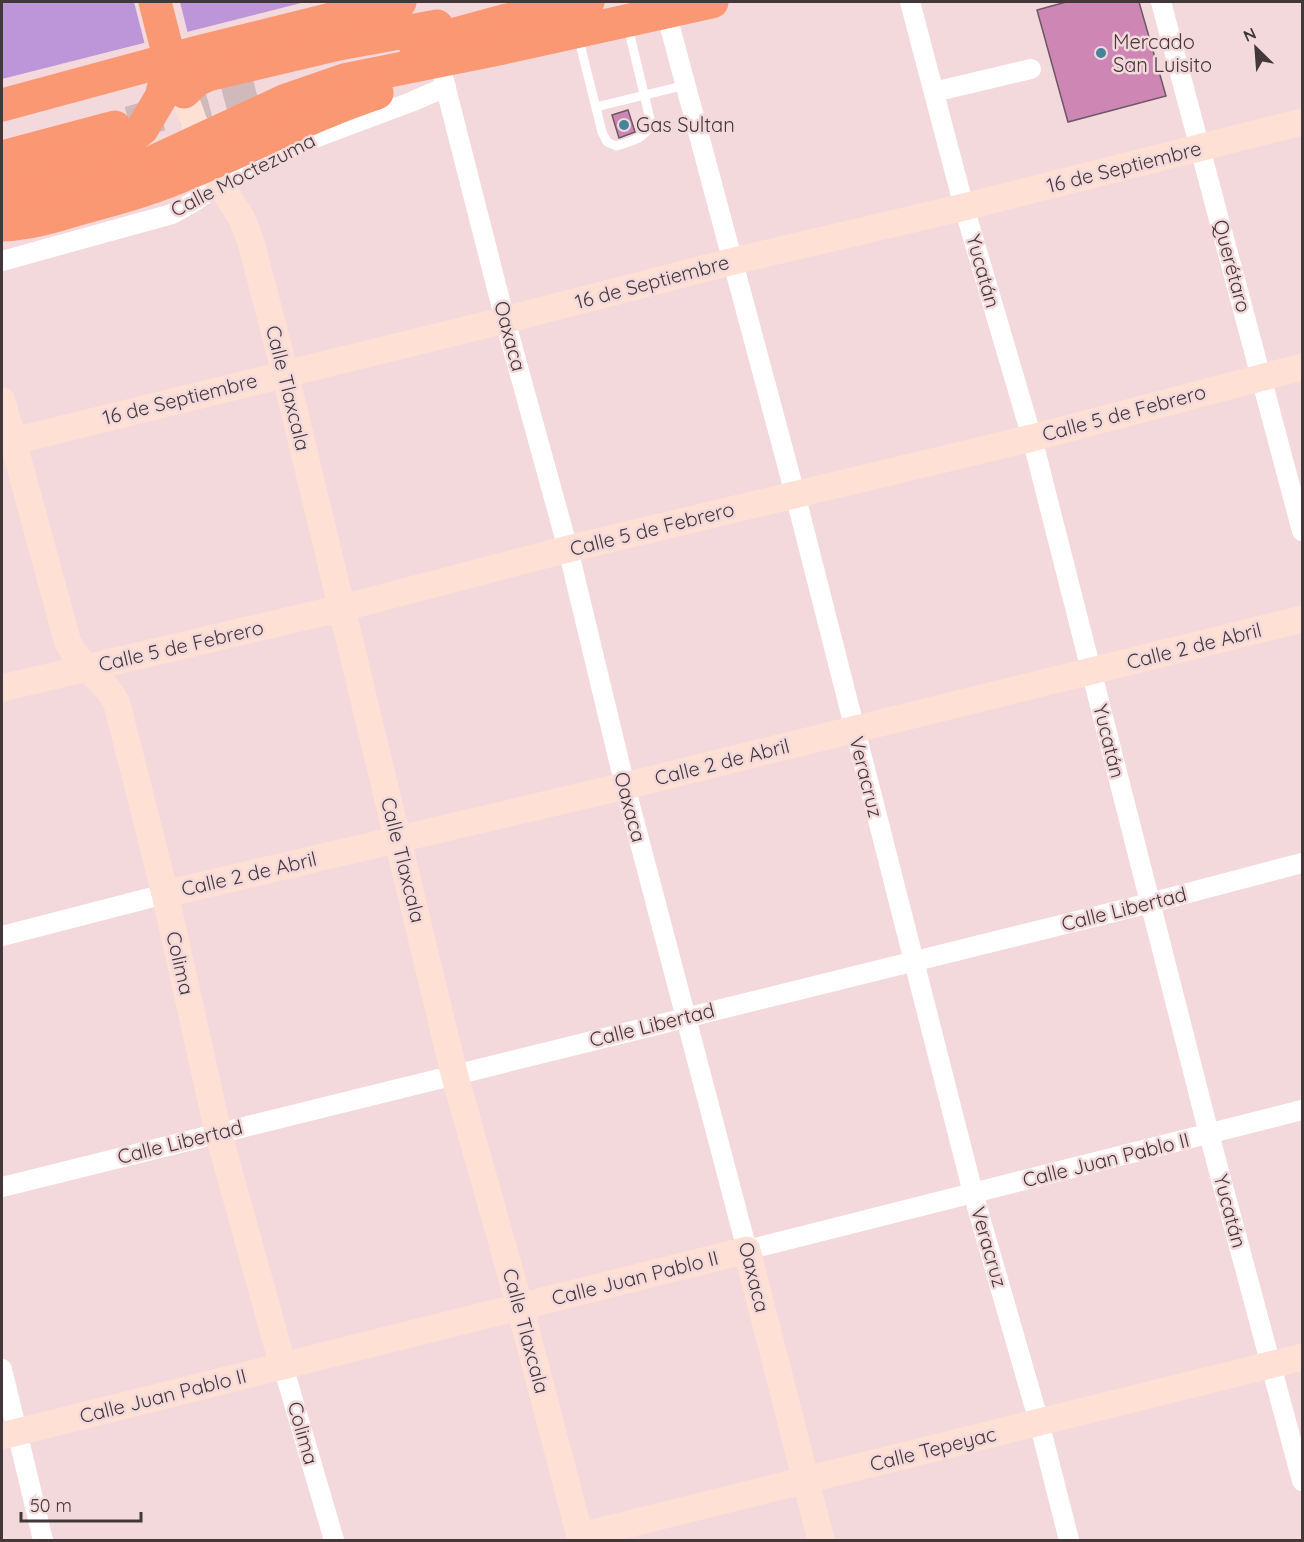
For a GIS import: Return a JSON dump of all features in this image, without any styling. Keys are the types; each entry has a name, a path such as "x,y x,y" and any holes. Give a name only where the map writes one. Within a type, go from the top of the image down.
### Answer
{"highway":[{"path":"2,179 102,155 121,146 142,129 161,97 170,61 155,2"},
{"path":"172,2 182,43 189,58 197,67 196,84 339,44 470,21 501,22 582,16 626,21 712,2"},
{"path":"2,105 198,52 400,2"},
{"path":"2,204 104,180 144,166 238,121 315,89 344,80 473,54 582,16"},
{"path":"260,87 501,22"},
{"path":"2,225 20,224 134,194 190,173 334,107 444,80 473,54"},
{"path":"2,158 115,127"}],"street":[{"name":"Yucatán","path":"910,2 964,207 1032,438 1209,1134 1302,1481"},
{"name":"Querétaro","path":"1161,2 1302,531"},
{"name":"Veracruz","path":"666,12 795,494 973,1193 1039,1422 1069,1540"},
{"name":"Calle Tlaxcala","path":"170,61 196,84 216,178 242,219 251,242 285,373 454,1074 520,1307 575,1539"},
{"path":"934,92 1031,69"},
{"name":"Calle Moctezuma","path":"2,261 172,214 197,200 216,178 411,102 444,80"},
{"name":"Oaxaca","path":"444,80 505,320 568,549 625,786 747,1250 820,1540"},
{"name":"16 de Septiembre","path":"7,443 1302,122"},
{"name":"Calle 5 de Febrero","path":"2,688 342,608 568,549 1032,438 1302,367"},
{"name":"Colima","path":"2,401 7,443 68,643 75,657 111,690 117,704 165,894 218,1132 334,1540"},
{"name":"Calle 2 de Abril","path":"2,936 165,894 625,786 1302,619"},
{"name":"Calle Libertad","path":"2,1187 1150,903 1302,863"},
{"name":"Calle Juan Pablo II","path":"9,1434 1302,1110"},
{"name":"Calle Tepeyac","path":"575,1539 1302,1357"},
{"path":"2,1369 9,1434 43,1540"}],"lane":[{"path":"582,16 596,107 604,138 616,146 637,140 647,131 650,119 626,21"},
{"path":"596,107 686,85"}],"shaded area":[{"path":"2,2 305,2 2,79"}],"pier":[{"path":"134,2 180,2 188,34 145,45"}],"building":[{"name":"Mercado San Luisito","path":"1066,2 1139,2 1166,96 1068,122 1037,10"},
{"name":"Gas Sultan","path":"628,110 635,132 619,138 612,115"}],"tunnel":[{"path":"129,123 260,87"}],"place":[{"name":"Mercado San Luisito","path":"1101,53"},
{"name":"Gas Sultan","path":"624,125"}]}
